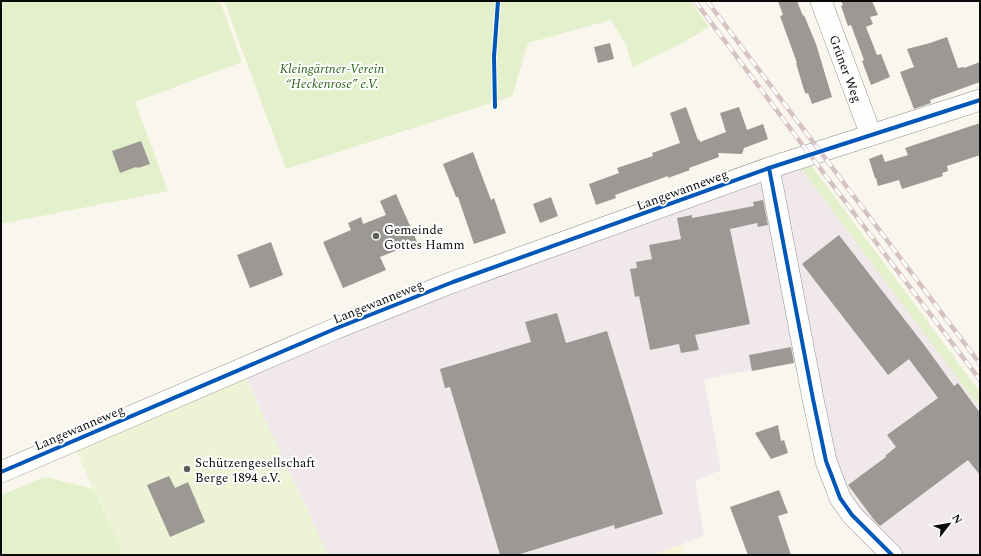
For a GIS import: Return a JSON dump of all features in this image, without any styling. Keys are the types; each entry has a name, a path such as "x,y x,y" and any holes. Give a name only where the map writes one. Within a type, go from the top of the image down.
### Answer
{"street":[{"name":"Grüner Weg","path":"820,1 871,135"},
{"name":"Langewanneweg","path":"1,472 337,328 462,279 769,168 980,100"},
{"path":"769,168 826,461 840,498 852,515 892,555"}],"shaded area":[{"path":"800,167 980,408 980,555 884,555 851,523 801,361 704,379 721,470 695,481 704,536 653,555 328,555 245,376 499,276"},
{"path":"682,544 686,555 653,555"}],"green space":[{"path":"1,1 220,1 242,62 135,102 168,191 1,224"},
{"name":"Kleingärtner-Verein “Heckenrose” e.V.","path":"224,1 691,1 709,27 684,42 633,67 625,43 611,20 528,43 512,96 286,169"},
{"path":"810,164 980,392 980,408 800,167"},
{"name":"Schützengesellschaft Berge 1894 e.V.","path":"245,376 328,555 124,555 76,450"},
{"path":"45,477 93,489 124,555 1,555 1,495"}],"building":[{"path":"778,1 797,1 816,44 832,97 812,104 808,93 806,94 797,63 780,16 783,15"},
{"path":"841,1 872,1 878,15 870,17 873,24 866,27 877,55 881,54 890,77 871,85 862,61 864,60 851,25 848,26 841,6 843,5"},
{"path":"947,37 958,68 964,68 980,62 980,82 930,100 931,103 914,109 900,72 914,67 907,49"},
{"path":"610,43 614,59 598,63 594,47"},
{"path":"686,107 700,142 726,132 720,113 739,107 747,130 763,124 768,139 744,148 742,154 718,153 719,157 689,168 690,170 668,178 668,176 615,195 616,198 596,205 589,184 619,173 617,168 653,156 652,153 680,143 670,113"},
{"path":"980,123 980,155 947,166 948,171 942,173 943,176 902,189 899,180 878,186 869,159 882,154 885,162 908,155 905,148"},
{"path":"141,141 150,164 120,173 112,151"},
{"path":"473,152 491,200 494,198 506,233 474,244 458,197 456,197 443,164"},
{"name":"Gemeinde Gottes Hamm","path":"396,194 417,242 380,257 386,270 343,288 323,242 351,230 348,223 361,217 363,224 386,215 380,201"},
{"path":"551,197 558,216 540,223 533,204"},
{"path":"763,200 768,225 758,227 757,223 730,229 750,324 695,335 699,350 681,353 679,344 650,350 639,296 635,297 630,269 637,268 636,262 652,259 649,245 681,239 677,218 692,215 692,218 754,206 753,202"},
{"path":"839,235 954,386 958,383 980,413 980,475 968,460 880,526 848,485 886,457 885,456 896,447 887,435 938,398 909,359 888,375 802,264"},
{"path":"271,242 283,275 250,288 237,255"},
{"path":"557,313 566,343 607,331 663,514 615,529 614,525 517,555 500,555 450,387 445,388 440,369 531,342 525,322"},
{"path":"791,347 794,363 752,371 749,355"},
{"path":"778,425 781,441 784,440 788,453 771,459 755,433"},
{"path":"169,476 175,488 188,482 205,522 170,537 147,485"},
{"path":"779,490 788,513 778,516 791,555 748,555 730,507"}],"railway":[{"path":"695,1 980,380"},
{"path":"707,1 980,364"}],"cycle path":[{"path":"495,107 494,57 498,1"},
{"path":"1,472 337,328 453,282 769,168 980,100"},
{"path":"769,168 826,461 840,498 852,515 892,555"}],"place":[{"name":"Gemeinde Gottes Hamm","path":"376,236"},
{"name":"Schützengesellschaft Berge 1894 e.V.","path":"187,469"}]}
